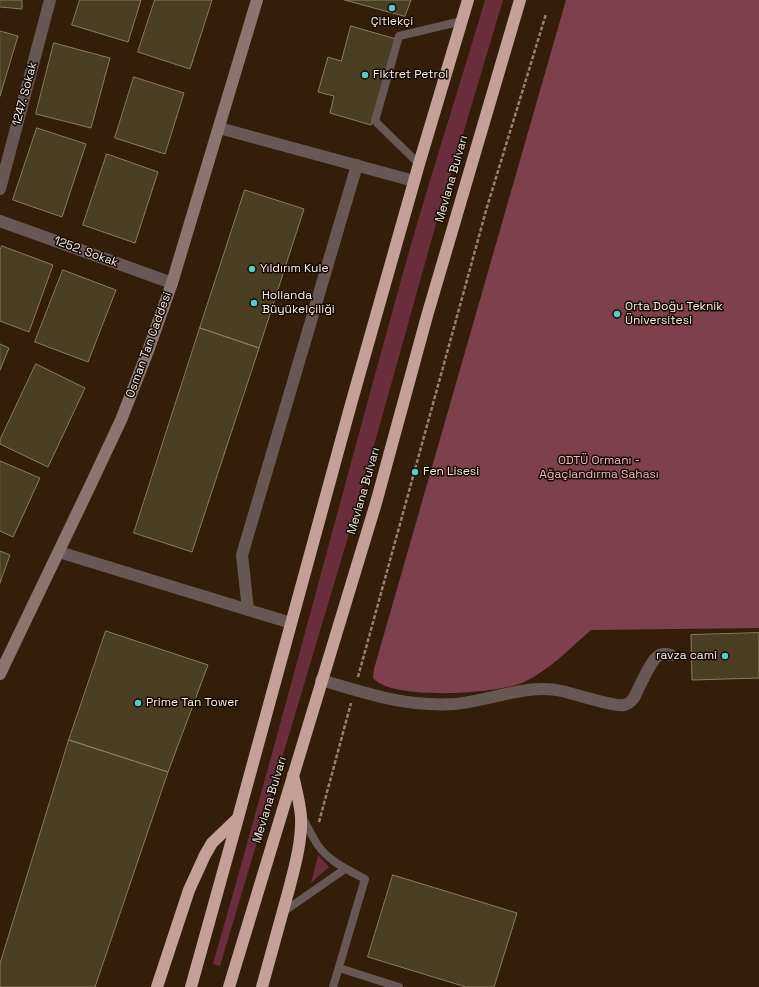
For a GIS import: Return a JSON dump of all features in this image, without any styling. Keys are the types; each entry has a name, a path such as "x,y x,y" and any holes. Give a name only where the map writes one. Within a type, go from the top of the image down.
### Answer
{"highway":[{"name":"Mevlana Bulvarı","path":"191,987 414,181 468,0"},
{"name":"Mevlana Bulvarı","path":"228,987 292,774 376,504 427,316 520,0"},
{"path":"262,987 283,912 301,830 298,794 292,774"},
{"path":"157,987 189,890 205,855 212,842 238,818"}],"street":[{"name":"1247. Sokak","path":"0,189 50,0"},
{"name":"Osman Tan Caddesi","path":"0,674 121,420 148,351 172,283 257,0"},
{"path":"219,128 414,181"},
{"path":"248,610 242,555 357,165"},
{"name":"1252. Sokak","path":"0,221 172,283"},
{"path":"59,552 291,623"},
{"path":"321,680 402,702 437,705 481,700 529,690 552,689 610,703 625,705 630,703 634,698 653,661 658,656 663,654 671,655"}],"lane":[{"path":"419,164 375,121 399,36 462,21"},
{"path":"301,816 327,855 345,869 365,879 333,987"},
{"path":"283,912 345,869"},
{"path":"339,968 399,987"}],"path":[{"path":"315,839 487,207 546,14"}],"shaded area":[{"path":"485,0 503,0 434,231 354,517 220,966 213,964 410,248"},
{"path":"318,855 329,867 311,883"}],"green space":[{"name":"ODTÜ Ormanı - Ağaçlandırma Sahası","path":"566,0 759,0 759,628 591,630 559,658 524,682 492,690 470,692 422,693 401,690 384,685 373,678 374,669"}],"building":[{"path":"0,0 22,0 22,9 0,7"},
{"path":"80,0 141,0 128,42 72,25"},
{"path":"155,0 212,0 190,69 138,52"},
{"name":"Çitlekçi","path":"345,0 411,0 405,16"},
{"path":"351,26 396,39 371,125 330,113 334,96 318,92 328,57 341,61"},
{"path":"0,31 18,36 0,96"},
{"path":"54,43 110,58 91,128 36,114"},
{"path":"134,77 184,93 165,154 115,138"},
{"path":"37,128 86,144 62,217 13,200"},
{"path":"107,154 158,172 135,243 83,225"},
{"name":"Yıldırım Kule","path":"245,190 304,209 259,348 200,328"},
{"path":"2,246 53,265 29,332 0,321 0,250"},
{"path":"63,270 116,290 88,362 35,342"},
{"path":"200,328 259,348 192,552 134,533"},
{"path":"0,344 9,348 0,370"},
{"path":"36,364 85,388 48,467 0,444 0,440"},
{"path":"0,461 40,478 13,537 0,531"},
{"path":"0,551 10,555 0,583"},
{"name":"Prime Tan Tower","path":"106,631 208,665 168,772 69,740"},
{"name":"ravza cami","path":"759,633 759,678 692,680 691,635"},
{"path":"69,740 168,772 95,987 0,987 0,964"},
{"path":"393,875 517,913 494,987 466,987 368,957"}],"place":[{"name":"Çitlekçi","path":"392,8"},
{"name":"Fiktret Petrol","path":"365,75"},
{"name":"Yıldırım Kule","path":"252,269"},
{"name":"Hollanda Büyükelçiliği","path":"254,303"},
{"name":"Orta Doğu Teknik Üniversitesi","path":"617,314"},
{"name":"Fen Lisesi","path":"415,472"},
{"name":"ravza cami","path":"725,656"},
{"name":"Prime Tan Tower","path":"138,703"}]}
